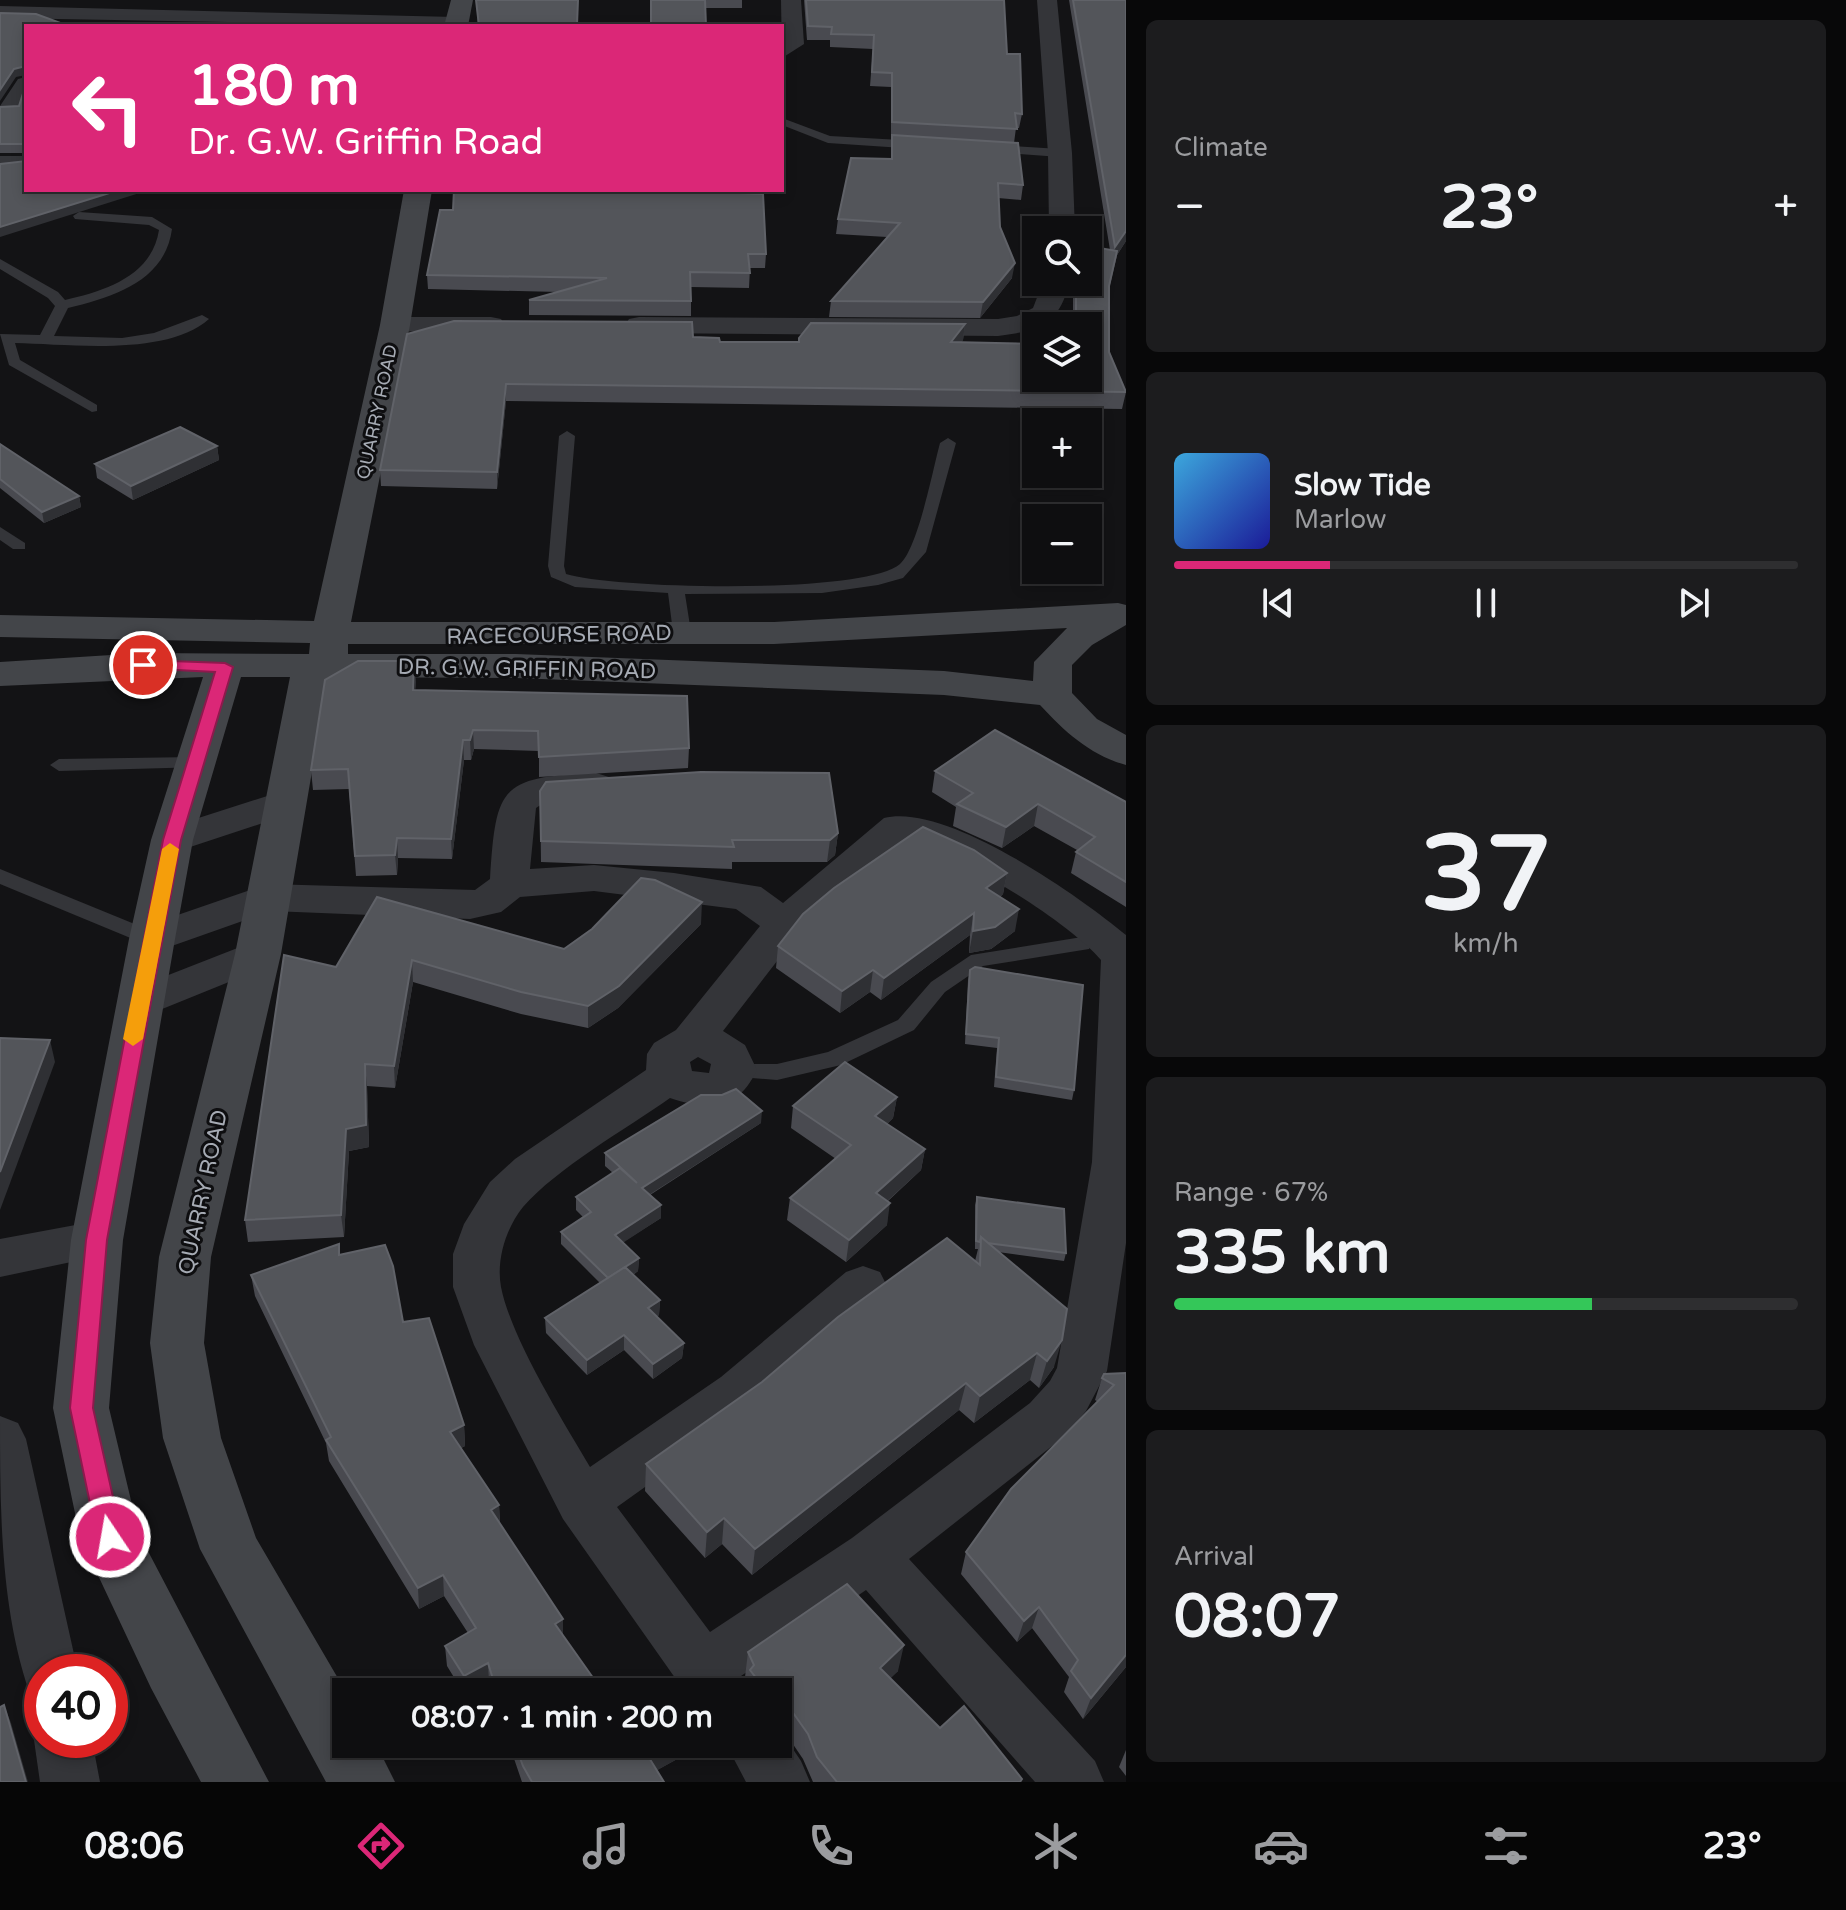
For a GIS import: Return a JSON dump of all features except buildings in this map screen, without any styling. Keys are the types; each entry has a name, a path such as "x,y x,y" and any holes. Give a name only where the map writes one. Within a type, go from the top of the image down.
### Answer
{"main road":[{"path":"456,24 462,0"},
{"name":"QUARRY ROAD","path":"362,1782 230,1549 192,1438 177,1343 185,1257 258,954 286,802 323,655 395,325 418,192"},
{"path":"1122,612 1079,637 1053,662 1052,695 1083,728 1126,752"},
{"name":"RACECOURSE ROAD","path":"0,626 323,655 459,635 774,633 1122,612"},
{"name":"DR. G.W. GRIFFIN ROAD","path":"0,674 65,667 225,667 323,655 944,683 1052,695"},
{"path":"225,667 172,840 152,939 97,1240 81,1408 110,1537 173,1667 236,1782"}],"street":[{"path":"784,51 792,49 793,44 791,0"},
{"path":"1047,0 1060,153 1062,216"},
{"path":"0,12 249,22 456,24"},
{"path":"10,108 24,87"},
{"path":"0,163 24,163"},
{"path":"614,325 981,329 1009,326 1036,317 1050,307 1053,296"},
{"path":"395,325 520,325"},
{"path":"510,884 516,806 522,795 535,789 637,785"},
{"path":"172,840 286,802"},
{"path":"710,1678 582,1502 541,1430 499,1345 477,1287 477,1254 488,1224 506,1195 531,1172 681,1059 784,924 898,827 943,837 1114,943 1122,957 1115,1162 1082,1371 1068,1396 1048,1419 714,1678"},
{"path":"152,939 268,897 470,905 487,902 510,884 594,878 747,897 784,924"},
{"path":"152,939 200,978"},
{"path":"140,1003 258,954"},
{"path":"681,1059 686,1088 707,1091 726,1084 735,1070"},
{"path":"0,1258 97,1240"},
{"path":"582,1502 739,1392 863,1286"},
{"path":"0,1439 45,1654"},
{"path":"871,1556 1074,1782"},
{"path":"66,1758 70,1782"},
{"path":"764,1758 780,1782"}],"lane":[{"path":"784,122 828,139 928,146"},
{"path":"987,149 1060,153"},
{"path":"62,305 116,290 156,259 166,240 166,229 152,221 79,216"},
{"path":"0,263 53,295 62,305 61,313 45,339"},
{"path":"92,408 14,362 4,338 122,342 157,337 202,319"},
{"path":"567,436 556,566 559,577 575,582 676,589 785,589 875,581 895,575 911,565 918,552 948,443"},
{"path":"0,532 19,546"},
{"path":"676,589 682,632"},
{"path":"59,765 196,763"},
{"path":"0,876 152,939"},
{"path":"735,1070 777,1072 833,1059 906,1025 938,987 978,960 1082,944"}],"slow traffic":[{"path":"133,1039 170,849"}],"route":[{"path":"110,1537 81,1408 97,1240 172,840 225,667 143,665"}]}
